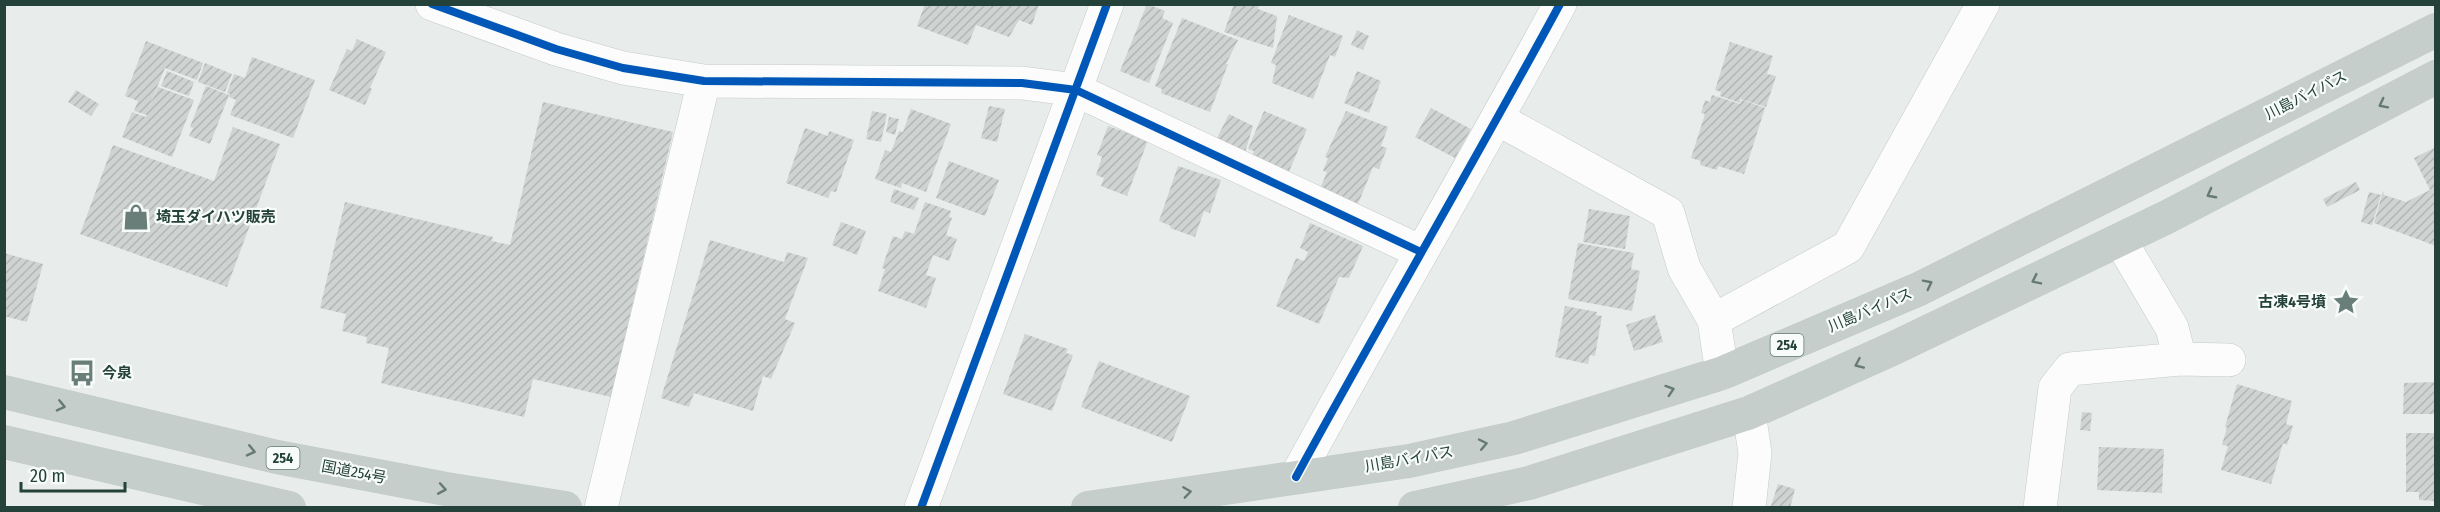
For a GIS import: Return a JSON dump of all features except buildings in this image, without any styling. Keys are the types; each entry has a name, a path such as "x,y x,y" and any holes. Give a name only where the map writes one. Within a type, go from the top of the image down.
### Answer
{"highway":[{"name":"川島バイパス","path":"1088,507 1409,461 1514,438 1722,373 1919,289 2436,30"},
{"path":"1415,507 1529,483 1749,413 1892,349 2120,240 2436,77"},
{"name":"国道254号","path":"4,392 277,457 446,489 566,507"},
{"path":"4,441 289,507"}],"street":[{"path":"432,4 556,49 612,65 704,81 1022,83 1076,90 1421,252"},
{"path":"921,507 1107,4"},
{"path":"1296,477 1498,119 1560,4"},
{"path":"1714,320 1848,247 1983,4"},
{"path":"601,507 704,81"},
{"path":"1498,119 1668,213 1684,268 1714,320 1722,373"},
{"path":"2120,240 2172,328 2180,359"},
{"path":"2040,507 2055,388 2070,369 2180,359 2229,360"},
{"path":"1749,413 1755,453 1749,507"}],"cycle path":[{"path":"432,4 556,49 623,68 704,81 1022,83 1076,90 1421,252"},
{"path":"921,508 1107,4"},
{"path":"1296,477 1560,4"}],"place":[{"name":"埼玉ダイハツ販売","path":"136,217"},
{"name":"古凍4号墳","path":"2346,302"},
{"name":"今泉","path":"82,373"}]}
